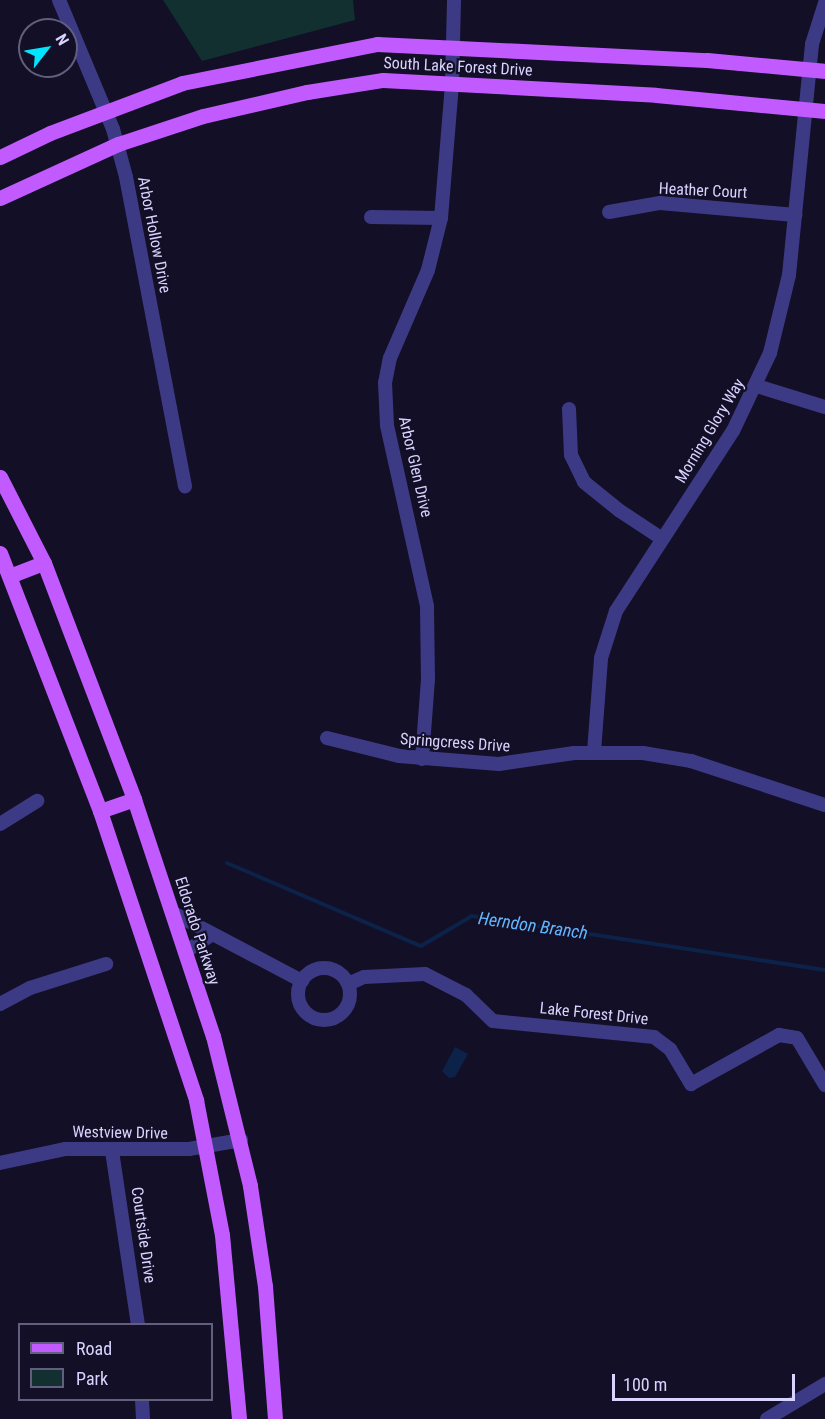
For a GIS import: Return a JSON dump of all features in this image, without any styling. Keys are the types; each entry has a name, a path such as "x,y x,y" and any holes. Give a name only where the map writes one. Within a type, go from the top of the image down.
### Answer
{"main road":[{"name":"South Lake Forest Drive","path":"0,157 105,111 182,83 274,62 377,45 453,46 817,70"},
{"name":"South Lake Forest Drive","path":"0,198 118,144 203,116 307,92 383,80 452,82 825,111"},
{"name":"Eldorado Parkway","path":"0,477 44,563 134,799 173,913 241,1140 265,1286 275,1419"},
{"path":"0,553 12,575 100,811 196,1100 207,1146 227,1277 239,1418"},
{"path":"12,575 44,563"},
{"path":"100,811 134,799"}],"street":[{"name":"Arbor Hollow Drive","path":"59,0 118,144 185,486"},
{"name":"Arbor Glen Drive","path":"422,759 428,680 427,606 387,425 385,383 395,345 428,270 441,218 452,82 454,0"},
{"name":"Morning Glory Way","path":"594,752 597,687 606,637 616,611 661,538 720,450 757,386 781,316 807,109 817,70 816,26 825,3"},
{"name":"Heather Court","path":"609,212 660,203 795,215"},
{"path":"371,217 441,218"},
{"path":"757,386 825,407"},
{"path":"569,409 571,455 584,482 620,512 661,538"},
{"name":"Springcress Drive","path":"327,738 422,759 516,764 594,752 643,753 690,761 825,805"},
{"path":"0,824 37,801"},
{"path":"173,913 210,936 302,981"},
{"path":"185,952 210,936"},
{"path":"0,1004 30,988 106,964"},
{"path":"330,968 348,984 345,1010 322,1019 302,1005 302,981 314,970 330,968"},
{"name":"Lake Forest Drive","path":"348,984 364,977 425,974 466,995 493,1020 654,1037 670,1049 691,1084 779,1035 797,1038 825,1085"},
{"name":"Westview Drive","path":"0,1162 64,1149 112,1151 207,1146 241,1140"},
{"name":"Courtside Drive","path":"112,1151 138,1323"},
{"path":"767,1419 825,1384"},
{"path":"142,1401 143,1419"}],"green space":[{"path":"163,0 353,0 355,20 202,61"}],"water":[{"path":"455,1047 468,1054 455,1077 449,1078 442,1071"}],"waterway":[{"name":"Herndon Branch","path":"227,863 421,946 472,916 825,970"}]}
